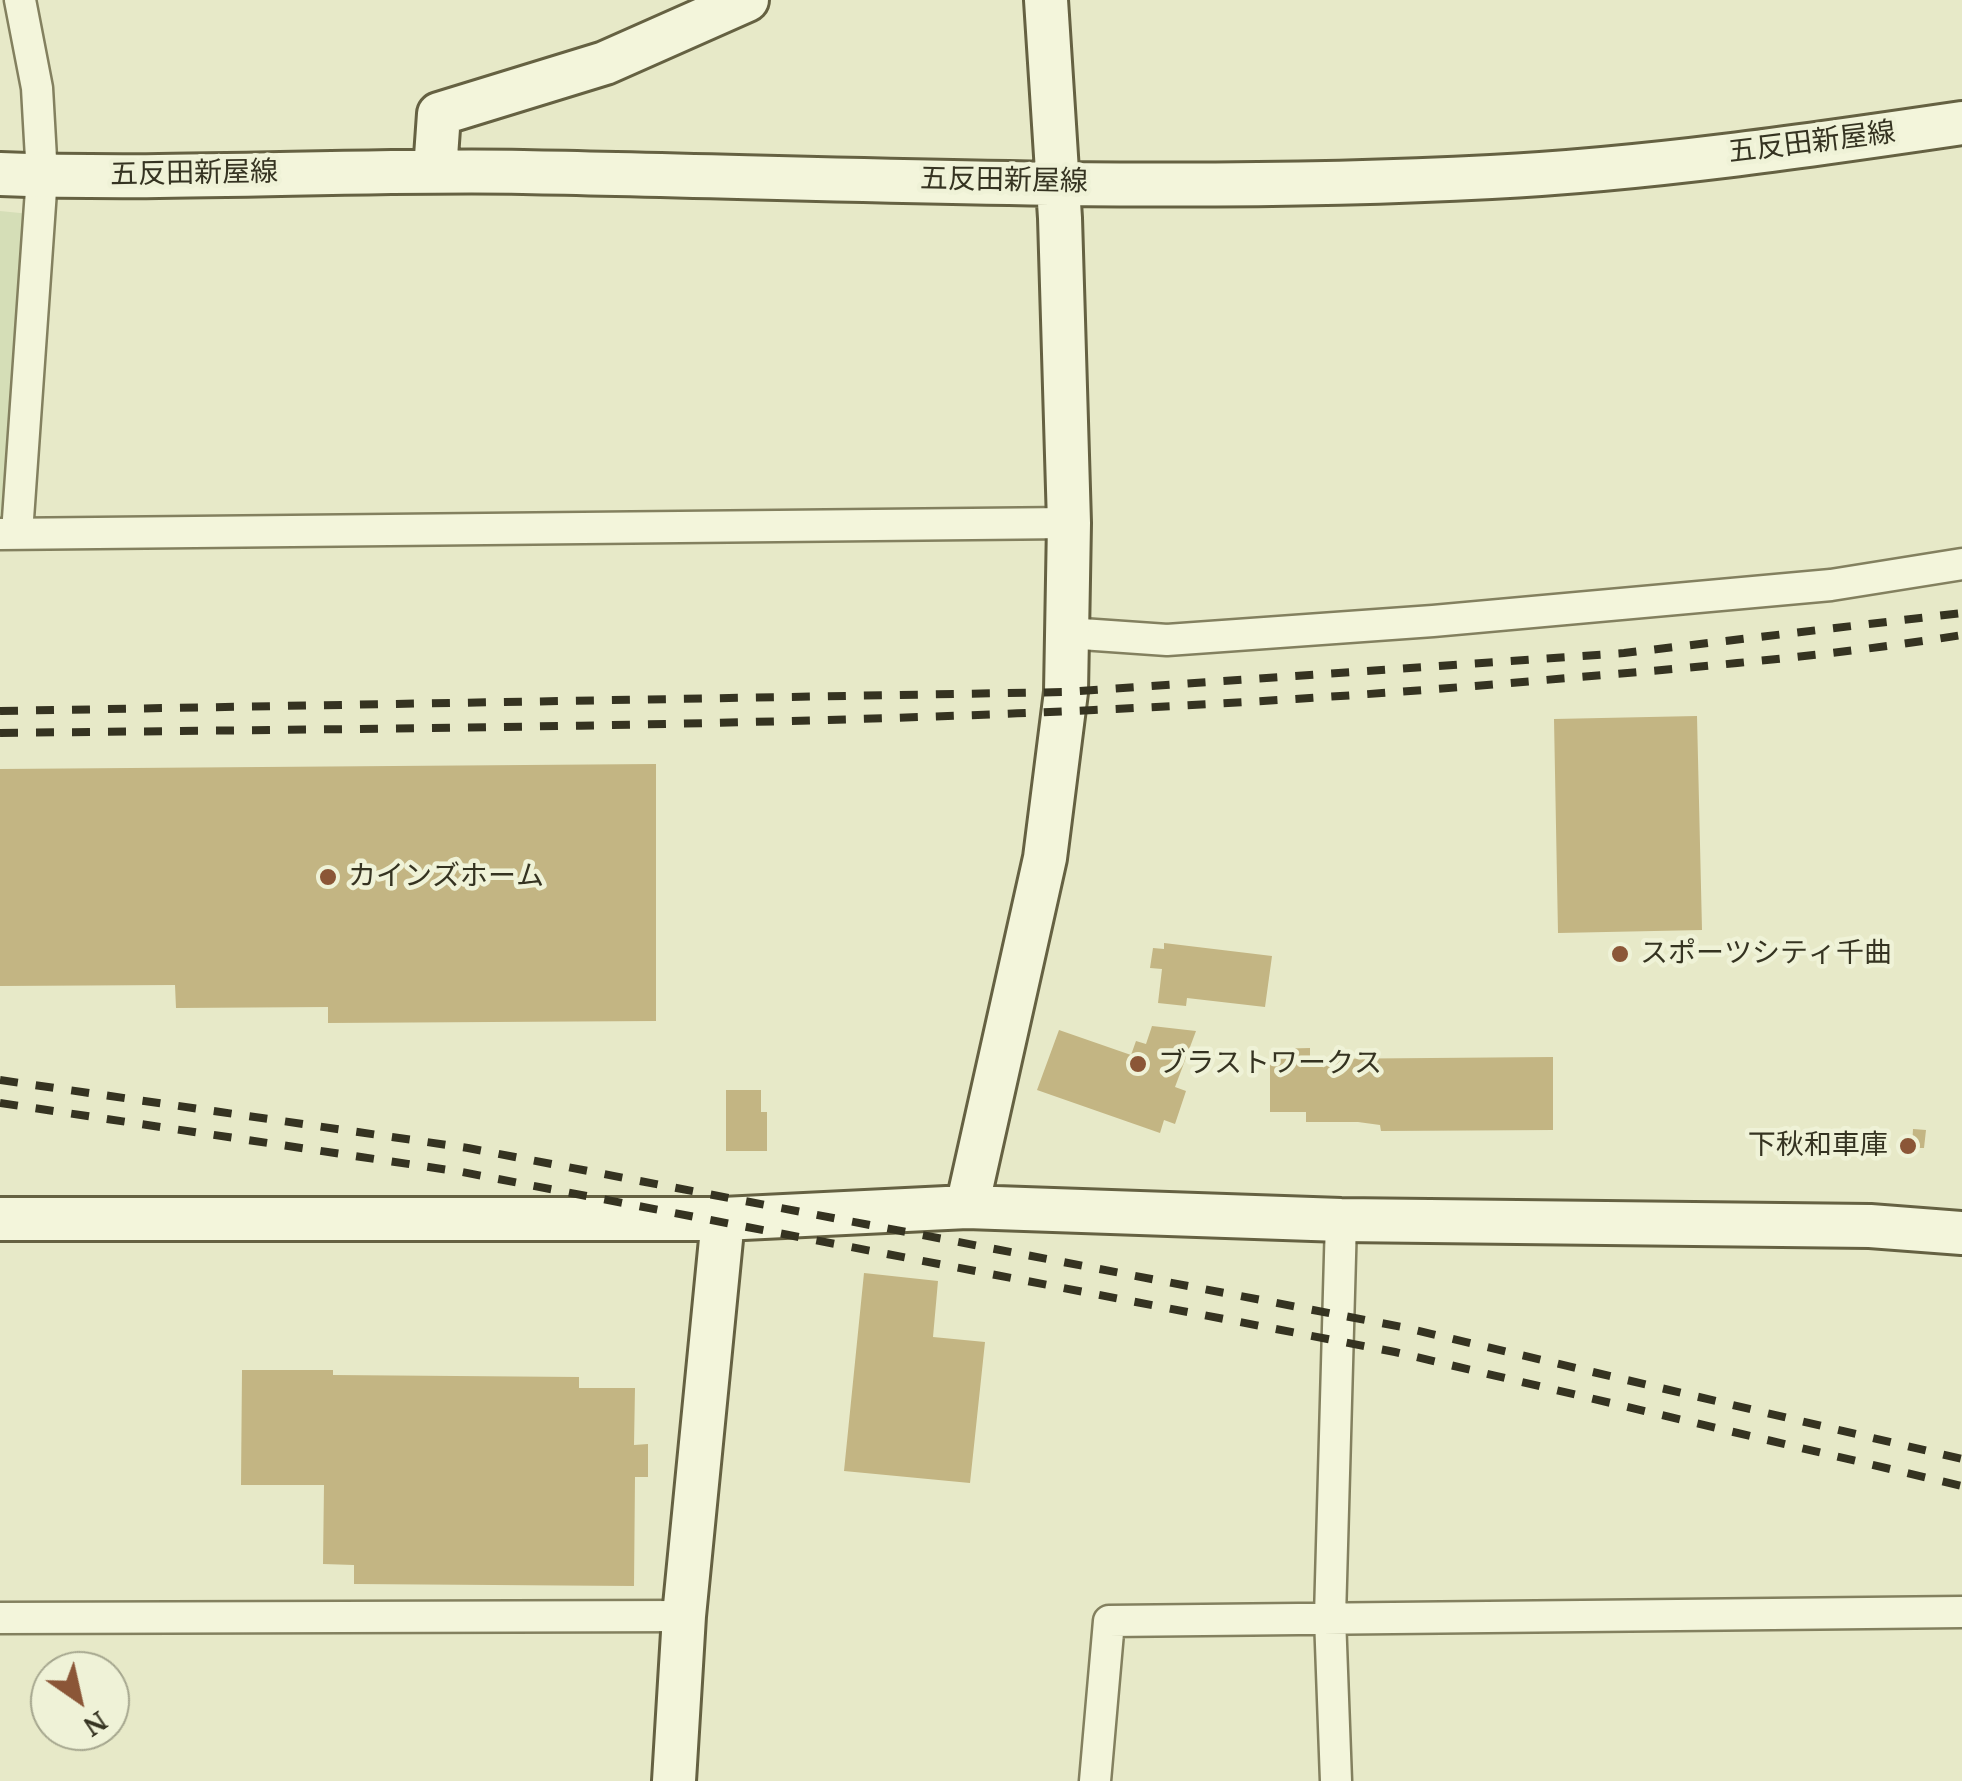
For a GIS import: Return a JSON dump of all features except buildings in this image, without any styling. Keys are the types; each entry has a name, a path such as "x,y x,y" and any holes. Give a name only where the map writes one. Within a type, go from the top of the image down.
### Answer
{"street":[{"path":"20,0 37,88 42,176 9,534 1069,523"},
{"path":"435,170 439,114 605,63 747,0"},
{"path":"967,1207 1045,858 1066,692 1069,523 1059,182 1046,0"},
{"name":"五反田新屋線","path":"0,174 435,170 1059,182 1493,177 1820,144 1962,123"},
{"path":"1067,633 1167,640 1433,621 1831,585 1962,564"},
{"path":"0,1219 723,1220 967,1207 1341,1220 1870,1226 1962,1233"},
{"path":"674,1781 684,1616 723,1220"},
{"path":"1336,1781 1330,1617 1341,1220"},
{"path":"1095,1781 1109,1621 1962,1612"},
{"path":"0,1618 684,1616"}],"green space":[{"path":"0,211 30,214 4,520 0,520"}],"railway":[{"path":"0,711 1066,692 1624,653 1962,613"},
{"path":"0,733 756,722 1133,708 1510,683 1850,651 1962,635"},
{"path":"0,1080 468,1148 1402,1327 1962,1459"},
{"path":"0,1103 462,1172 1395,1352 1962,1486"}],"place":[{"name":"カインズホーム","path":"328,877"},
{"name":"スポーツシティ千曲","path":"1620,954"},
{"name":"ブラストワークス","path":"1138,1064"},
{"name":"下秋和車庫","path":"1908,1146"}]}
